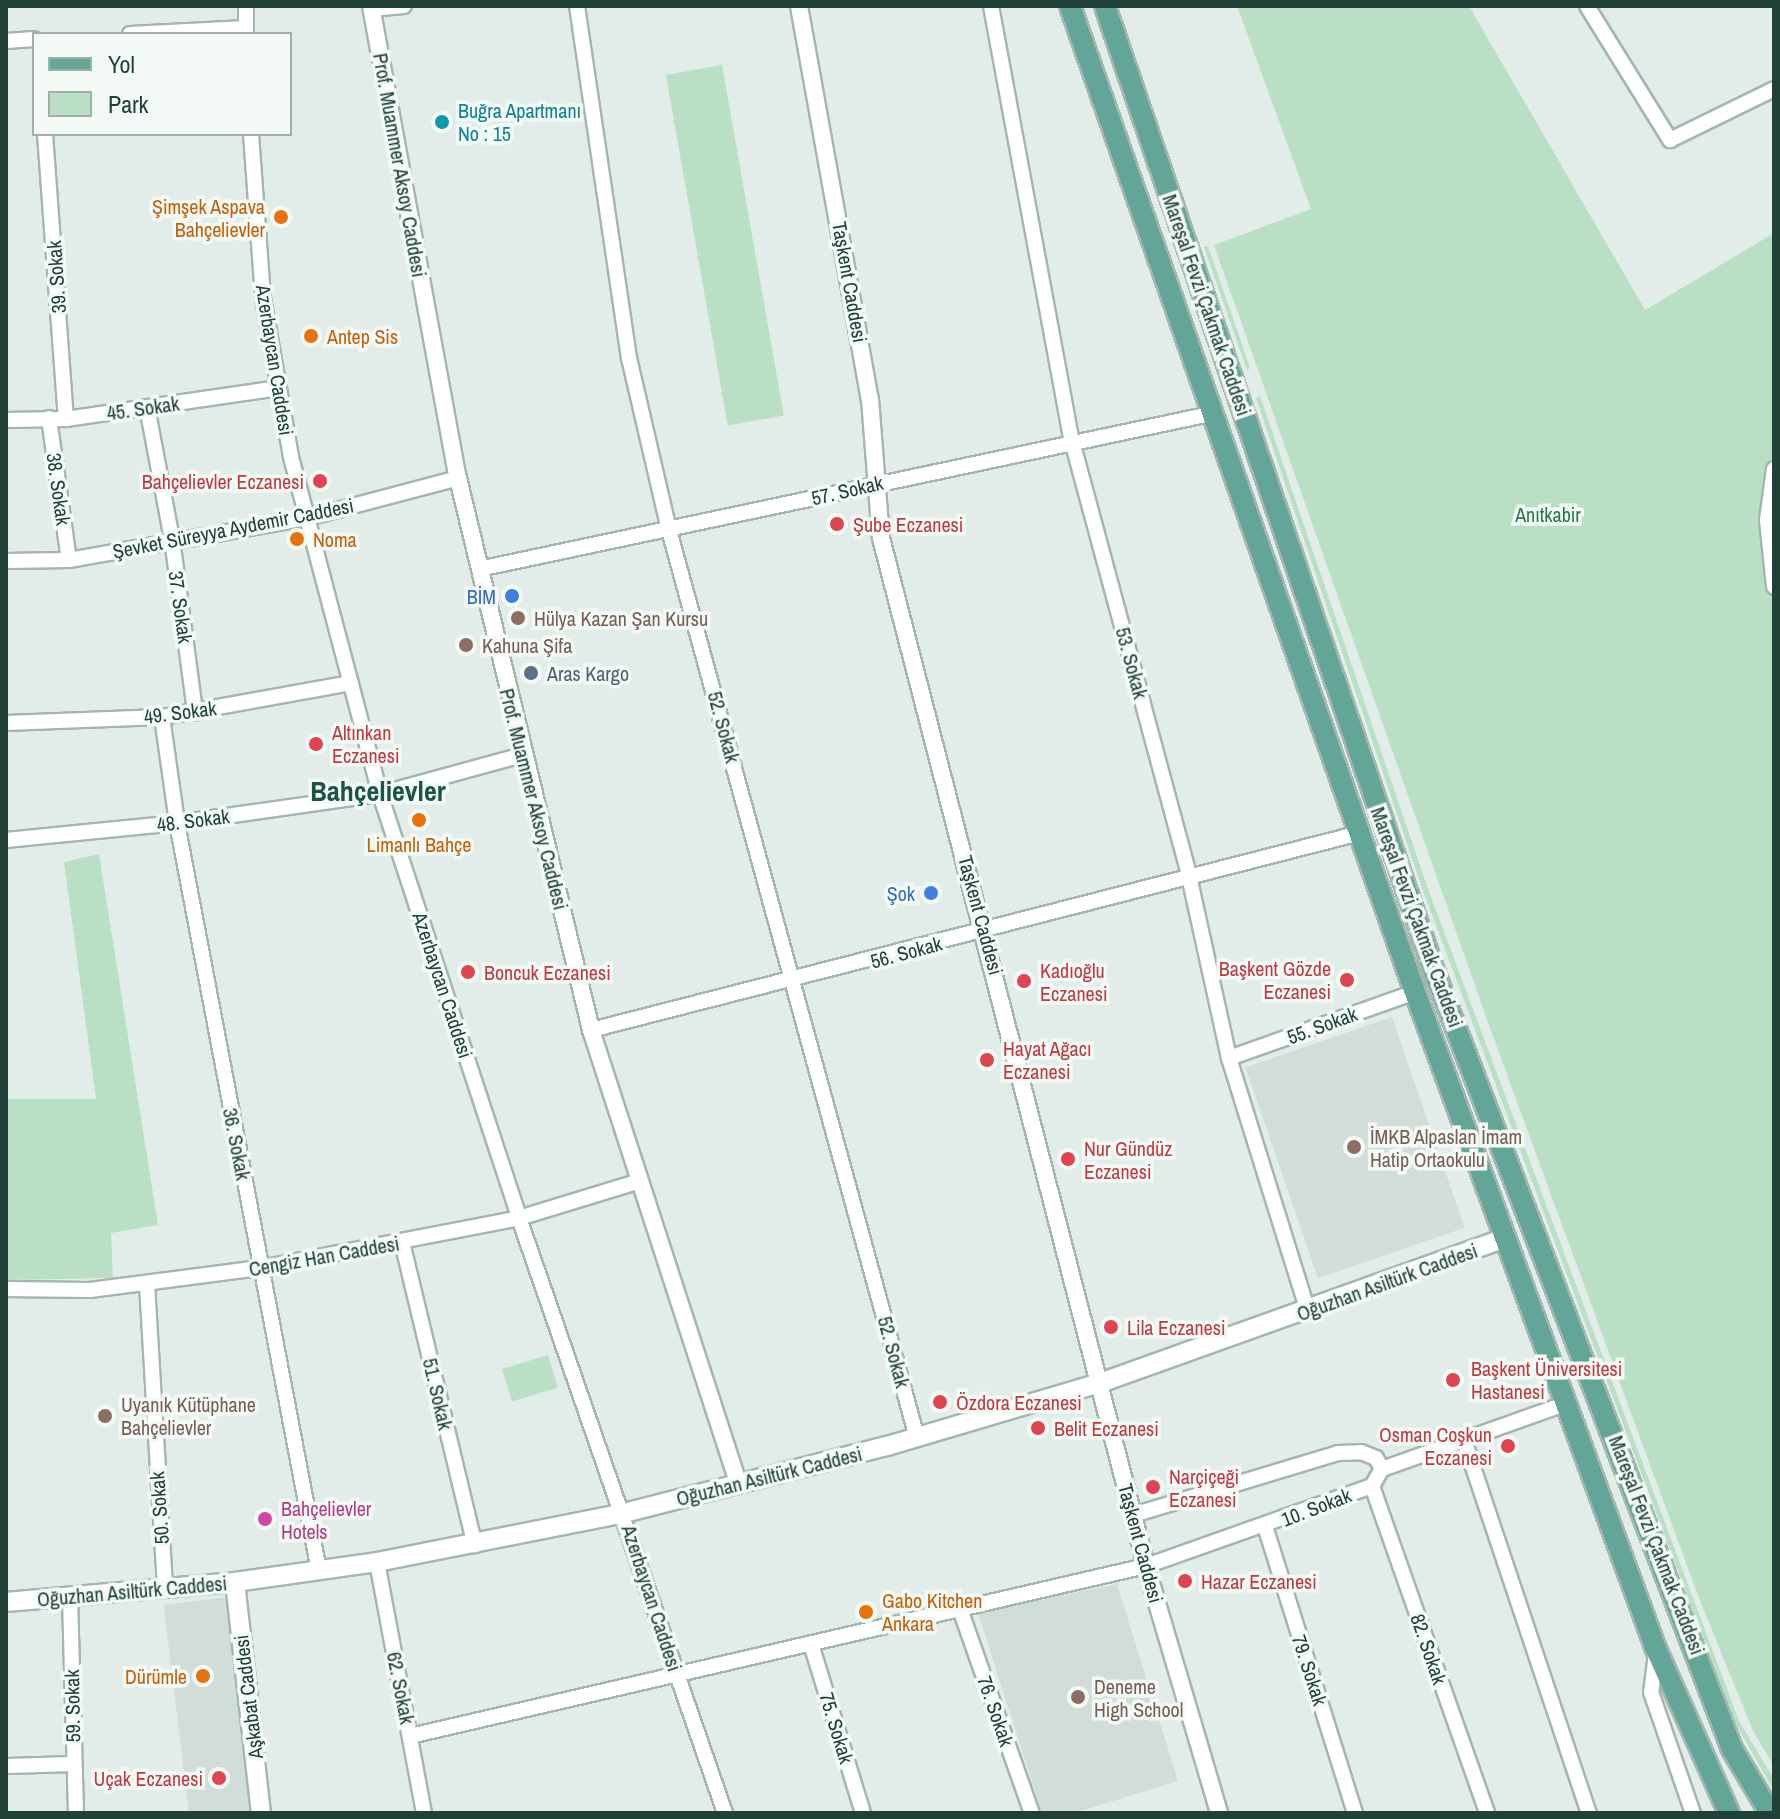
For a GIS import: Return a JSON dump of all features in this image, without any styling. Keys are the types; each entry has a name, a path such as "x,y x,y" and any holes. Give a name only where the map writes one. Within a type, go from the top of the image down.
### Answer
{"main road":[{"name":"Mareşal Fevzi Çakmak Caddesi","path":"1070,6 1215,413 1415,992 1656,1649 1729,1813"},
{"name":"Mareşal Fevzi Çakmak Caddesi","path":"1105,6 1434,971 1732,1749 1770,1813"},
{"name":"Oğuzhan Asiltürk Caddesi","path":"6,1602 165,1589 319,1571 475,1545 624,1513 917,1438 1100,1383 1308,1312 1506,1238"},
{"name":"Aşkabat Caddesi","path":"235,1582 261,1813"}],"street":[{"path":"207,32 246,31 246,6"},
{"path":"371,8 404,6"},
{"name":"52. Sokak","path":"577,6 629,358 669,530 917,1438"},
{"name":"Taşkent Caddesi","path":"799,6 870,399 874,484 881,538 986,931 1146,1566 1219,1813"},
{"name":"53. Sokak","path":"991,6 1072,441 1189,876 1229,1058 1308,1312"},
{"path":"1587,6 1670,140 1774,89"},
{"name":"Prof. Muammer Aksoy Caddesi","path":"371,8 458,478 591,1030 637,1182 738,1482"},
{"path":"6,41 32,39"},
{"name":"39. Sokak","path":"45,136 66,419"},
{"name":"Azerbaycan Caddesi","path":"251,136 263,298 279,388 307,518 380,794 519,1218 624,1513 676,1675 725,1813"},
{"name":"45. Sokak","path":"6,420 66,419 279,388"},
{"name":"37. Sokak","path":"147,407 172,539 195,712"},
{"name":"57. Sokak","path":"479,569 1215,413"},
{"name":"38. Sokak","path":"49,418 69,560"},
{"path":"1774,469 1767,520 1774,587"},
{"name":"Şevket Süreyya Aydemir Caddesi","path":"6,561 69,560 172,539 307,518 458,478"},
{"name":"49. Sokak","path":"6,723 162,717 351,683"},
{"name":"36. Sokak","path":"162,717 177,823 319,1571"},
{"name":"48. Sokak","path":"6,840 177,823 380,794 523,755"},
{"name":"56. Sokak","path":"591,1030 793,981 1360,833"},
{"name":"55. Sokak","path":"1229,1058 1415,992"},
{"name":"Cengiz Han Caddesi","path":"6,1289 147,1284 260,1268 519,1218 637,1182"},
{"name":"51. Sokak","path":"402,1242 475,1545"},
{"name":"50. Sokak","path":"147,1284 165,1589"},
{"path":"1133,1515 1338,1453 1361,1452 1376,1458 1382,1469 1465,1443 1567,1403"},
{"path":"1465,1443 1589,1813"},
{"name":"10. Sokak","path":"410,1736 1146,1566 1372,1486 1382,1469"},
{"name":"82. Sokak","path":"1372,1486 1487,1813"},
{"name":"79. Sokak","path":"1265,1526 1355,1813"},
{"name":"62. Sokak","path":"377,1562 424,1813"},
{"name":"59. Sokak","path":"70,1598 76,1813"},
{"name":"76. Sokak","path":"960,1609 1032,1813"},
{"name":"75. Sokak","path":"811,1644 863,1813"},
{"path":"1656,1649 1651,1692 1693,1813"},
{"path":"6,1766 74,1764"}],"shaded area":[{"name":"İMKB Alpaslan İmam Hatip Ortaokulu","path":"1392,1017 1465,1228 1318,1278 1245,1067"},
{"name":"Deneme High School","path":"1117,1584 1178,1781 1074,1813 1042,1813 978,1613"},
{"path":"236,1596 263,1812 189,1813 164,1605"}],"green space":[{"name":"Anıtkabir","path":"1237,6 1469,6 1645,310 1774,233 1774,1766 1753,1731 1697,1593 1491,1031 1214,245 1311,209"},
{"path":"722,65 784,416 728,425 666,75"},
{"path":"1208,246 1250,368 1247,370 1204,247"},
{"path":"1260,396 1427,886 1739,1721 1774,1779 1774,1791 1735,1723 1422,888 1256,398"},
{"path":"99,854 158,1225 111,1233 113,1278 6,1280 6,1099 96,1099 64,862"},
{"path":"548,1355 558,1388 512,1402 502,1369"}],"place":[{"name":"Buğra Apartmanı No : 15","path":"442,122"},
{"name":"Şimşek Aspava Bahçelievler","path":"281,217"},
{"name":"Antep Sis","path":"311,336"},
{"name":"Bahçelievler Eczanesi","path":"320,481"},
{"name":"Şube Eczanesi","path":"837,524"},
{"name":"Noma","path":"297,539"},
{"name":"BİM","path":"512,596"},
{"name":"Hülya Kazan Şan Kursu","path":"518,618"},
{"name":"Kahuna Şifa","path":"466,645"},
{"name":"Aras Kargo","path":"531,673"},
{"name":"Altınkan Eczanesi","path":"316,744"},
{"name":"Limanlı Bahçe","path":"419,820"},
{"name":"Şok","path":"931,893"},
{"name":"Boncuk Eczanesi","path":"468,972"},
{"name":"Başkent Gözde Eczanesi","path":"1347,980"},
{"name":"Kadıoğlu Eczanesi","path":"1024,981"},
{"name":"Hayat Ağacı Eczanesi","path":"987,1060"},
{"name":"İMKB Alpaslan İmam Hatip Ortaokulu","path":"1354,1147"},
{"name":"Nur Gündüz Eczanesi","path":"1068,1159"},
{"name":"Lila Eczanesi","path":"1111,1327"},
{"name":"Başkent Üniversitesi Hastanesi","path":"1453,1380"},
{"name":"Özdora Eczanesi","path":"940,1402"},
{"name":"Uyanık Kütüphane Bahçelievler","path":"105,1416"},
{"name":"Belit Eczanesi","path":"1038,1428"},
{"name":"Osman Coşkun Eczanesi","path":"1508,1446"},
{"name":"Narçiçeği Eczanesi","path":"1153,1487"},
{"name":"Bahçelievler Hotels","path":"265,1519"},
{"name":"Hazar Eczanesi","path":"1185,1581"},
{"name":"Gabo Kitchen Ankara","path":"866,1612"},
{"name":"Dürümle","path":"203,1676"},
{"name":"Deneme High School","path":"1078,1697"},
{"name":"Uçak Eczanesi","path":"219,1778"}],"district":[{"name":"Bahçelievler","path":"378,791"}]}
